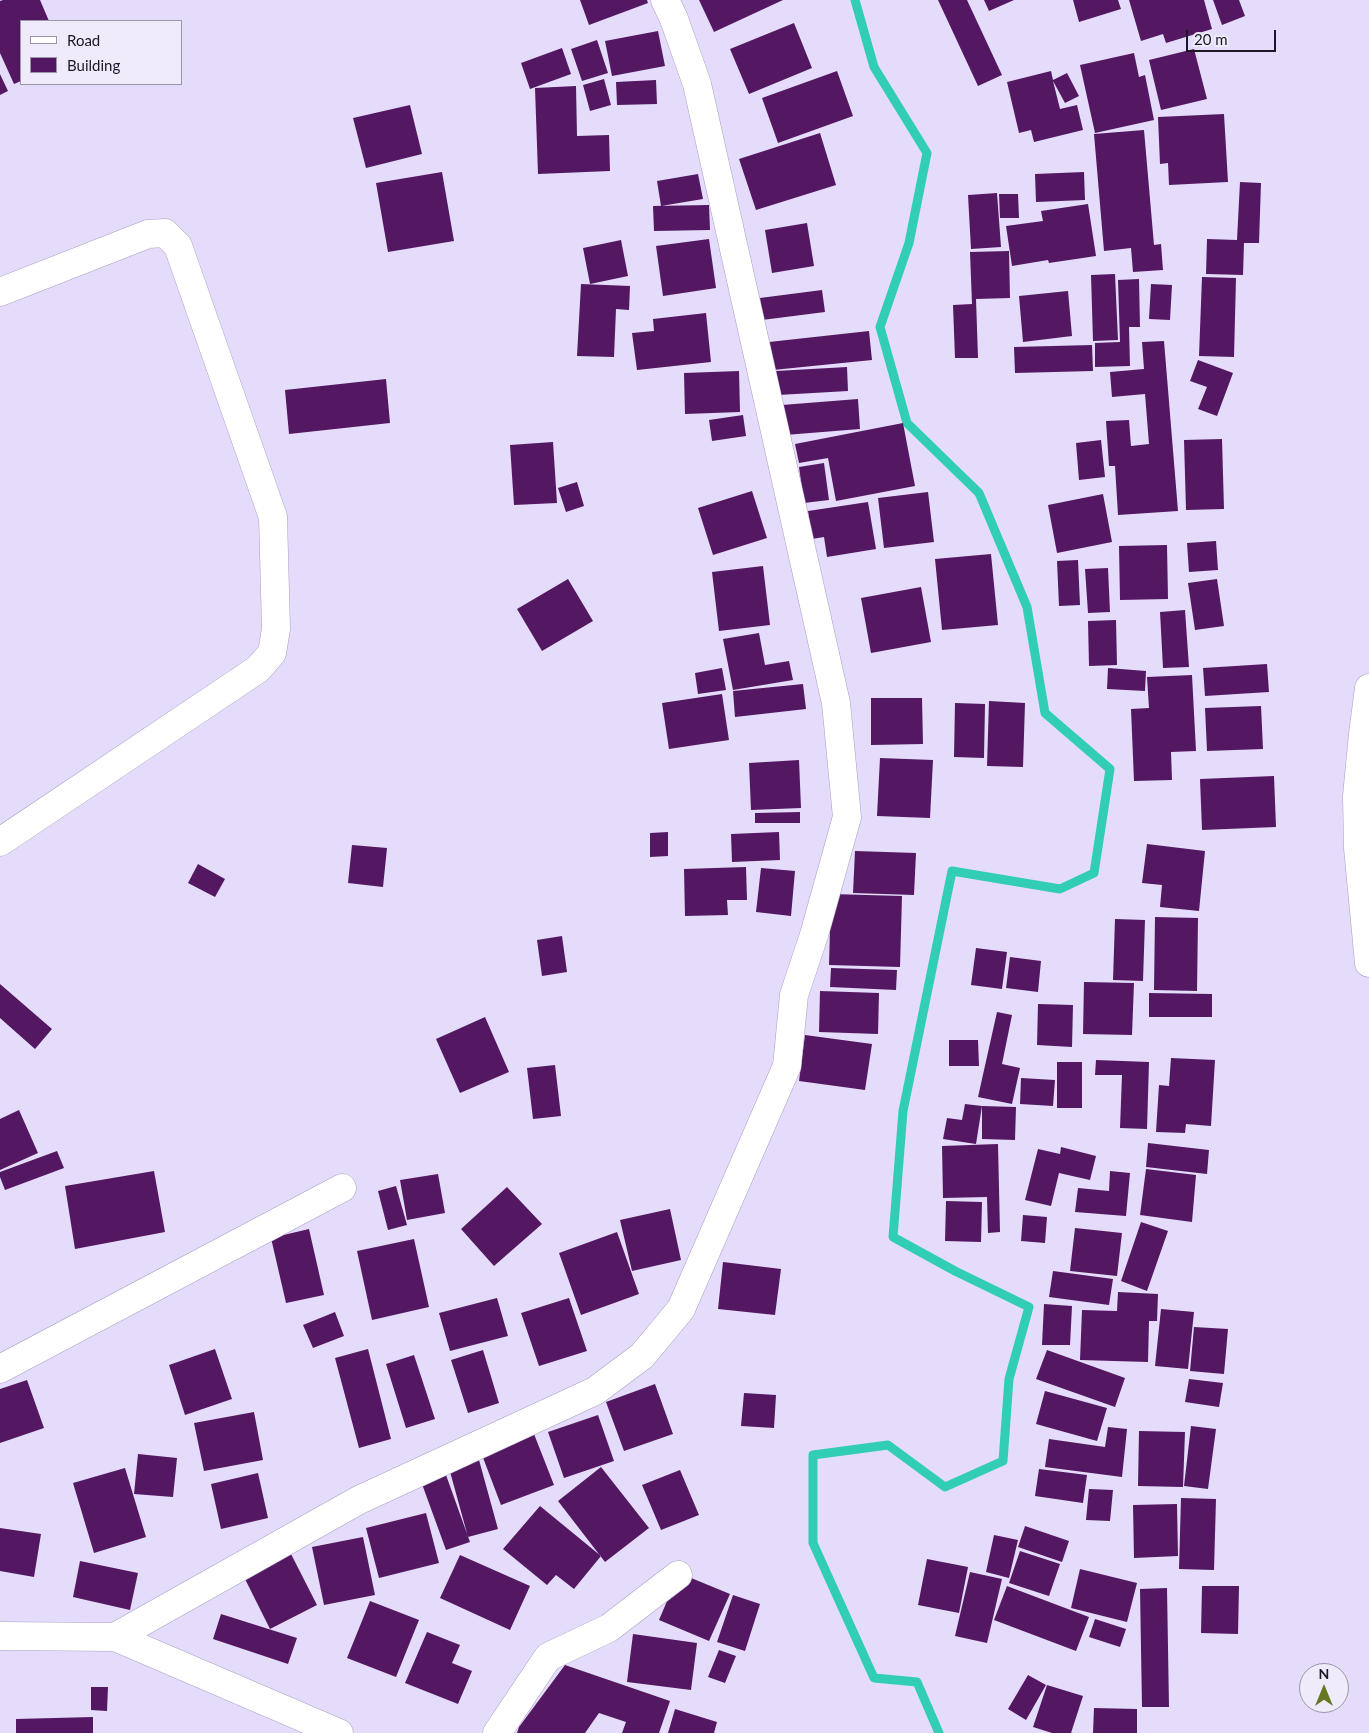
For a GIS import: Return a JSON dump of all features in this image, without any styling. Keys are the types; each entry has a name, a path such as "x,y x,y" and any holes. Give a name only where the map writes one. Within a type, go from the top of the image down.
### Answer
{"street":[{"path":"115,1637 359,1500 595,1391 642,1356 681,1309 787,1066 794,995 814,935 847,817 836,703 697,84 665,0"},
{"path":"0,292 148,234 165,233 178,246 273,518 276,629 272,653 258,668 0,842"},
{"path":"1368,950 1358,848 1357,796 1369,688"},
{"path":"0,1369 342,1188"},
{"path":"496,1733 548,1657 609,1628 678,1575"},
{"path":"0,1636 115,1637 339,1733"}],"building":[{"path":"40,0 49,20 20,20 20,81 14,84 0,53 0,1"},
{"path":"580,0 647,0 648,3 589,25"},
{"path":"699,0 783,0 714,32"},
{"path":"938,0 967,0 1002,75 978,86"},
{"path":"984,0 1014,0 989,11"},
{"path":"1073,0 1118,0 1121,9 1079,22"},
{"path":"1129,0 1204,0 1212,29 1166,43 1163,34 1141,41"},
{"path":"1213,0 1239,0 1245,16 1222,25"},
{"path":"794,23 812,68 749,94 730,49"},
{"path":"658,31 665,66 612,76 605,41"},
{"path":"597,40 608,73 582,81 571,49"},
{"path":"562,48 571,74 530,89 521,63"},
{"path":"1194,49 1207,99 1161,110 1149,60"},
{"path":"1134,53 1139,77 1145,75 1154,120 1095,133 1080,65"},
{"path":"837,71 853,116 778,143 762,98"},
{"path":"1051,71 1053,80 1067,73 1079,96 1065,103 1053,81 1060,109 1077,105 1083,130 1034,142 1031,130 1019,133 1007,82"},
{"path":"0,74 8,91 0,95"},
{"path":"604,79 611,105 590,111 583,85"},
{"path":"656,80 657,104 617,105 616,82"},
{"path":"576,86 577,136 609,135 610,171 538,174 535,88"},
{"path":"410,105 422,154 366,168 353,118"},
{"path":"1224,114 1228,182 1169,185 1168,163 1160,164 1158,117"},
{"path":"1144,130 1154,245 1161,244 1163,270 1133,272 1131,248 1104,251 1094,134"},
{"path":"820,133 836,185 756,210 739,159"},
{"path":"442,172 454,241 388,252 376,183"},
{"path":"1084,172 1085,200 1036,202 1035,174"},
{"path":"698,174 703,199 661,206 657,181"},
{"path":"1240,182 1261,183 1259,243 1244,243 1243,275 1206,274 1207,239 1237,240"},
{"path":"997,193 1001,247 971,249 968,195"},
{"path":"999,194 1018,194 1019,218 1000,218"},
{"path":"1088,204 1096,256 1049,263 1048,260 1012,266 1006,226 1043,221 1041,211"},
{"path":"709,205 710,230 654,231 653,206"},
{"path":"807,223 814,266 772,273 765,230"},
{"path":"709,239 716,288 663,296 656,246"},
{"path":"621,240 628,276 590,284 583,248"},
{"path":"1009,251 1010,298 976,299 978,358 955,358 953,305 972,304 970,252"},
{"path":"1115,274 1118,340 1093,341 1091,275"},
{"path":"1202,277 1236,278 1234,357 1199,356"},
{"path":"1139,279 1140,327 1129,327 1130,366 1095,367 1095,343 1120,342 1118,280"},
{"path":"581,284 630,286 629,310 616,309 614,357 577,356"},
{"path":"1151,284 1172,285 1170,320 1149,319"},
{"path":"822,290 825,312 762,320 760,298"},
{"path":"1068,291 1072,336 1023,342 1019,296"},
{"path":"706,313 711,362 637,370 632,333 654,331 653,319"},
{"path":"869,331 872,360 773,370 769,342"},
{"path":"1164,341 1178,511 1118,515 1115,466 1109,466 1106,421 1129,420 1131,446 1149,444 1145,394 1112,397 1110,372 1144,369 1142,342"},
{"path":"1092,345 1093,371 1015,373 1014,347"},
{"path":"1198,360 1233,373 1217,416 1198,409 1207,387 1190,381"},
{"path":"847,367 848,391 778,395 776,371"},
{"path":"739,371 740,412 685,414 684,373"},
{"path":"386,379 390,423 289,434 285,390"},
{"path":"858,399 860,429 785,435 782,405"},
{"path":"743,415 746,436 712,441 709,420"},
{"path":"903,423 915,486 836,501 828,458 799,463 795,444"},
{"path":"1222,439 1224,509 1186,510 1184,440"},
{"path":"1101,440 1105,477 1079,480 1076,443"},
{"path":"553,442 557,503 514,505 510,445"},
{"path":"824,463 829,500 804,503 799,467"},
{"path":"577,482 584,506 566,512 558,488"},
{"path":"752,491 767,538 713,555 698,508"},
{"path":"928,492 934,542 884,548 878,498"},
{"path":"1103,494 1112,542 1057,553 1048,505"},
{"path":"868,502 876,549 827,557 824,537 812,539 808,511"},
{"path":"1216,541 1218,570 1189,572 1187,543"},
{"path":"1167,545 1168,599 1120,600 1119,546"},
{"path":"991,554 998,625 942,630 935,559"},
{"path":"1078,560 1080,605 1059,606 1057,561"},
{"path":"763,566 770,625 719,631 712,572"},
{"path":"1108,568 1110,612 1088,613 1085,569"},
{"path":"568,579 593,621 542,651 517,609"},
{"path":"1217,579 1224,626 1195,630 1188,583"},
{"path":"921,587 931,642 871,653 861,598"},
{"path":"1185,610 1189,667 1163,668 1160,612"},
{"path":"1116,620 1117,665 1089,666 1088,621"},
{"path":"759,633 765,665 789,661 793,680 733,690 723,639"},
{"path":"1267,664 1269,692 1205,696 1203,668"},
{"path":"722,668 726,690 698,694 695,673"},
{"path":"1108,668 1146,671 1145,691 1107,689"},
{"path":"1192,675 1196,751 1171,752 1172,780 1134,781 1131,709 1149,708 1147,677"},
{"path":"803,684 806,709 735,717 733,691"},
{"path":"722,694 729,740 669,749 662,703"},
{"path":"871,698 922,698 923,744 871,745"},
{"path":"989,701 1025,703 1023,767 987,766"},
{"path":"955,703 985,704 984,758 954,757"},
{"path":"1261,706 1263,749 1207,751 1205,708"},
{"path":"880,758 933,760 930,818 877,816"},
{"path":"799,760 801,808 751,810 749,763"},
{"path":"1274,776 1276,827 1202,830 1200,779"},
{"path":"800,812 800,823 755,823 755,813"},
{"path":"668,832 668,856 650,857 650,833"},
{"path":"779,832 780,860 732,862 731,834"},
{"path":"1147,844 1205,851 1199,911 1160,907 1162,885 1142,883"},
{"path":"352,845 387,848 383,887 348,883"},
{"path":"855,851 916,853 914,895 853,893"},
{"path":"198,864 225,879 215,897 188,883"},
{"path":"746,867 747,900 727,900 728,915 685,916 684,869"},
{"path":"761,868 795,871 791,916 756,912"},
{"path":"831,894 902,896 900,967 829,965"},
{"path":"1155,917 1198,918 1197,991 1154,990"},
{"path":"1115,919 1145,920 1143,981 1113,980"},
{"path":"562,936 567,972 542,976 537,940"},
{"path":"976,948 1007,952 1002,989 971,985"},
{"path":"1010,957 1041,961 1038,992 1006,988"},
{"path":"831,968 897,970 896,990 830,987"},
{"path":"1084,982 1134,983 1132,1035 1083,1034"},
{"path":"0,984 52,1029 35,1049 0,1018"},
{"path":"820,991 879,993 878,1034 819,1032"},
{"path":"1149,993 1212,994 1212,1017 1149,1017"},
{"path":"1038,1004 1073,1005 1072,1047 1037,1045"},
{"path":"997,1012 1012,1015 1002,1064 1020,1068 1012,1104 978,1097"},
{"path":"485,1017 509,1072 460,1093 436,1039"},
{"path":"805,1035 872,1044 865,1090 799,1081"},
{"path":"949,1040 978,1040 979,1066 949,1066"},
{"path":"1171,1058 1215,1060 1211,1126 1186,1124 1185,1133 1156,1132 1159,1085 1169,1086"},
{"path":"1096,1060 1149,1062 1147,1129 1120,1128 1122,1075 1095,1075"},
{"path":"1057,1062 1082,1062 1082,1108 1057,1108"},
{"path":"555,1065 561,1116 533,1119 527,1068"},
{"path":"1021,1078 1055,1080 1053,1106 1020,1104"},
{"path":"965,1104 982,1106 976,1144 943,1139 947,1118 962,1120"},
{"path":"982,1106 1016,1107 1015,1140 982,1139"},
{"path":"19,1110 38,1153 0,1170 0,1119"},
{"path":"1148,1143 1209,1150 1207,1174 1146,1167"},
{"path":"998,1144 1000,1232 988,1233 987,1197 943,1198 942,1146"},
{"path":"1061,1147 1096,1156 1090,1180 1059,1173 1051,1206 1025,1200 1038,1149 1060,1154"},
{"path":"57,1151 64,1168 5,1190 0,1172"},
{"path":"1146,1169 1196,1175 1192,1222 1140,1215"},
{"path":"154,1171 165,1232 75,1249 65,1186"},
{"path":"1110,1171 1130,1173 1126,1216 1075,1212 1078,1188 1109,1191"},
{"path":"438,1174 445,1213 407,1220 400,1180"},
{"path":"396,1186 407,1225 388,1230 378,1191"},
{"path":"507,1187 542,1224 494,1266 461,1229"},
{"path":"946,1201 982,1202 981,1242 945,1241"},
{"path":"670,1209 681,1260 632,1271 620,1220"},
{"path":"1023,1215 1047,1217 1045,1243 1021,1241"},
{"path":"1141,1222 1168,1231 1147,1291 1121,1281"},
{"path":"1075,1228 1122,1233 1117,1276 1070,1271"},
{"path":"309,1229 324,1295 286,1303 271,1238"},
{"path":"617,1232 639,1294 581,1315 559,1253"},
{"path":"414,1239 429,1307 372,1320 357,1251"},
{"path":"723,1262 781,1269 775,1315 718,1309"},
{"path":"1053,1271 1113,1279 1109,1305 1049,1297"},
{"path":"1118,1292 1158,1294 1157,1321 1149,1321 1148,1362 1080,1360 1082,1310 1117,1311"},
{"path":"497,1298 508,1336 450,1351 439,1313"},
{"path":"569,1298 587,1351 539,1366 521,1313"},
{"path":"1044,1304 1072,1306 1070,1345 1042,1345"},
{"path":"1161,1309 1194,1312 1188,1369 1155,1366"},
{"path":"335,1312 344,1336 313,1348 303,1325"},
{"path":"1194,1327 1228,1329 1224,1374 1190,1371"},
{"path":"215,1349 232,1399 185,1415 169,1365"},
{"path":"368,1349 391,1439 359,1448 335,1358"},
{"path":"483,1350 499,1403 468,1413 451,1360"},
{"path":"1047,1350 1125,1378 1115,1407 1036,1379"},
{"path":"414,1355 435,1419 406,1428 386,1364"},
{"path":"1189,1379 1223,1383 1219,1407 1185,1402"},
{"path":"27,1380 44,1428 0,1443 0,1389"},
{"path":"655,1384 673,1434 624,1451 606,1402"},
{"path":"1045,1391 1107,1408 1097,1441 1036,1424"},
{"path":"744,1393 776,1395 774,1428 741,1426"},
{"path":"254,1412 263,1460 204,1471 194,1423"},
{"path":"598,1415 614,1461 564,1478 548,1432"},
{"path":"1191,1426 1216,1429 1208,1489 1184,1486"},
{"path":"1108,1427 1127,1429 1122,1477 1045,1467 1049,1439 1105,1447"},
{"path":"1139,1431 1185,1432 1183,1487 1138,1486"},
{"path":"534,1434 554,1485 501,1505 482,1455"},
{"path":"138,1454 177,1458 173,1497 134,1494"},
{"path":"479,1460 498,1529 468,1537 449,1468"},
{"path":"601,1467 649,1528 605,1562 558,1501"},
{"path":"125,1468 146,1537 94,1553 73,1483"},
{"path":"1039,1469 1087,1475 1083,1503 1035,1496"},
{"path":"680,1470 699,1515 661,1530 642,1485"},
{"path":"258,1473 268,1518 221,1529 211,1484"},
{"path":"446,1475 470,1542 446,1550 422,1484"},
{"path":"1089,1489 1113,1490 1110,1521 1086,1520"},
{"path":"1181,1498 1216,1499 1214,1570 1179,1569"},
{"path":"1177,1504 1178,1556 1134,1558 1133,1505"},
{"path":"540,1506 601,1556 574,1589 556,1575 547,1585 503,1549"},
{"path":"426,1513 439,1563 379,1578 366,1528"},
{"path":"1025,1526 1069,1541 1062,1562 1018,1547"},
{"path":"0,1528 41,1534 34,1577 0,1571"},
{"path":"994,1535 1018,1540 1009,1578 986,1572"},
{"path":"363,1537 375,1595 324,1605 312,1547"},
{"path":"1020,1551 1060,1564 1049,1596 1009,1583"},
{"path":"291,1554 317,1605 270,1629 244,1577"},
{"path":"460,1555 530,1586 510,1630 440,1598"},
{"path":"927,1559 968,1567 959,1613 918,1605"},
{"path":"80,1561 138,1573 130,1610 73,1597"},
{"path":"1080,1569 1137,1583 1127,1622 1071,1608"},
{"path":"970,1572 1002,1579 987,1643 955,1636"},
{"path":"679,1573 730,1594 709,1641 659,1620"},
{"path":"1007,1586 1089,1617 1076,1651 994,1620"},
{"path":"1202,1586 1239,1586 1238,1634 1201,1633"},
{"path":"1167,1588 1169,1707 1142,1707 1140,1589"},
{"path":"733,1595 760,1604 745,1651 717,1642"},
{"path":"370,1601 419,1620 396,1677 347,1658"},
{"path":"221,1614 297,1638 288,1664 213,1639"},
{"path":"1095,1619 1126,1629 1120,1647 1089,1637"},
{"path":"427,1632 460,1645 452,1663 472,1671 458,1704 405,1683"},
{"path":"633,1634 697,1643 691,1690 627,1682"},
{"path":"719,1650 736,1656 725,1683 708,1677"},
{"path":"565,1665 670,1701 659,1733 622,1733 626,1722 599,1713 585,1733 517,1733 519,1727"},
{"path":"1028,1675 1046,1685 1026,1720 1008,1709"},
{"path":"1047,1685 1083,1696 1071,1733 1052,1733 1033,1727"},
{"path":"91,1687 108,1687 107,1711 91,1710"},
{"path":"1094,1708 1137,1709 1137,1733 1093,1733"},
{"path":"675,1709 717,1722 714,1733 668,1733"},
{"path":"93,1717 93,1733 16,1733 16,1719"}],"waterway":[{"path":"855,0 874,67 927,153 909,243 880,327 907,423 979,493 1027,607 1045,713 1110,769 1094,873 1060,889 952,871 903,1111 893,1237 955,1271 1029,1307 1009,1379 1003,1461 945,1487 888,1445 813,1455 813,1543 874,1678 917,1682 939,1733"}]}
